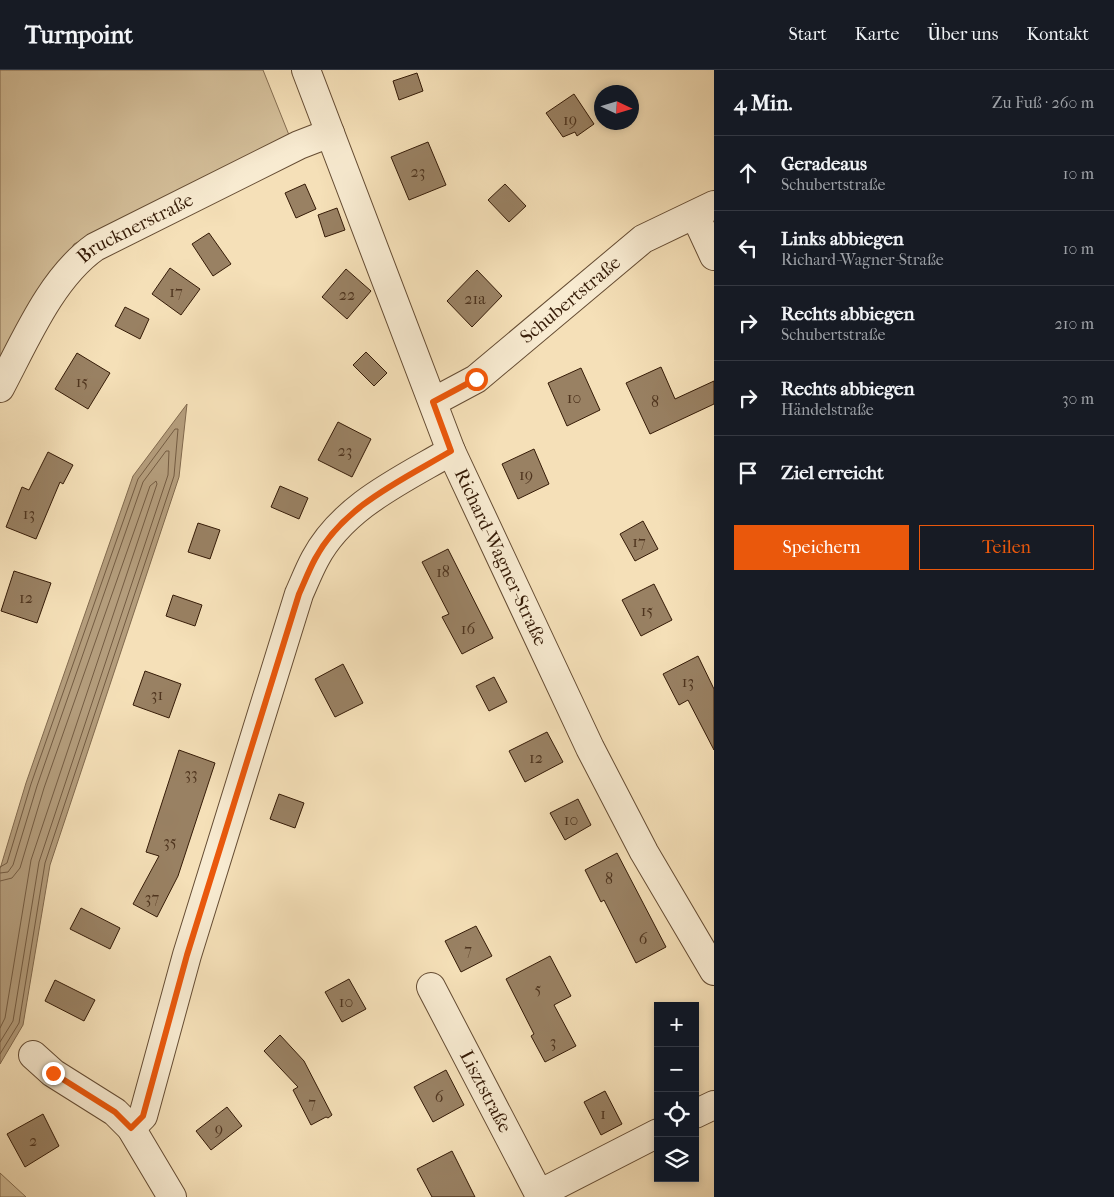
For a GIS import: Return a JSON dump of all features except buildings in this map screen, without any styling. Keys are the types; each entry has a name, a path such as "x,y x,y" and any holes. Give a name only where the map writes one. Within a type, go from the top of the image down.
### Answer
{"street":[{"name":"Richard-Wagner-Straße","path":"306,70 451,451 590,748 644,852 714,971"},
{"name":"Brucknerstraße","path":"0,388 30,332 66,274 78,260 95,247 299,144 330,133"},
{"name":"Schubertstraße","path":"433,402 476,379 643,239 705,210"},
{"path":"705,210 714,256"},
{"path":"131,1128 143,1116 187,955 299,594 315,558 332,534 353,512 376,495 451,451"},
{"name":"Lisztstraße","path":"432,987 538,1194 654,1136"},
{"path":"33,1054 53,1073 115,1112 131,1128 172,1197"},
{"path":"699,1112 714,1105"}],"shaded area":[{"path":"0,70 263,70 291,140 74,244 0,365"},
{"path":"0,1173 26,1197 0,1197"}],"water":[{"path":"187,404 179,477 50,865 23,1025 0,1064 0,869 26,783 133,476"}],"route":[{"path":"53,1073 115,1112 131,1128 143,1116 187,955 299,594 315,558 332,534 353,512 376,495 451,451 433,402 468,385 476,379"}]}
